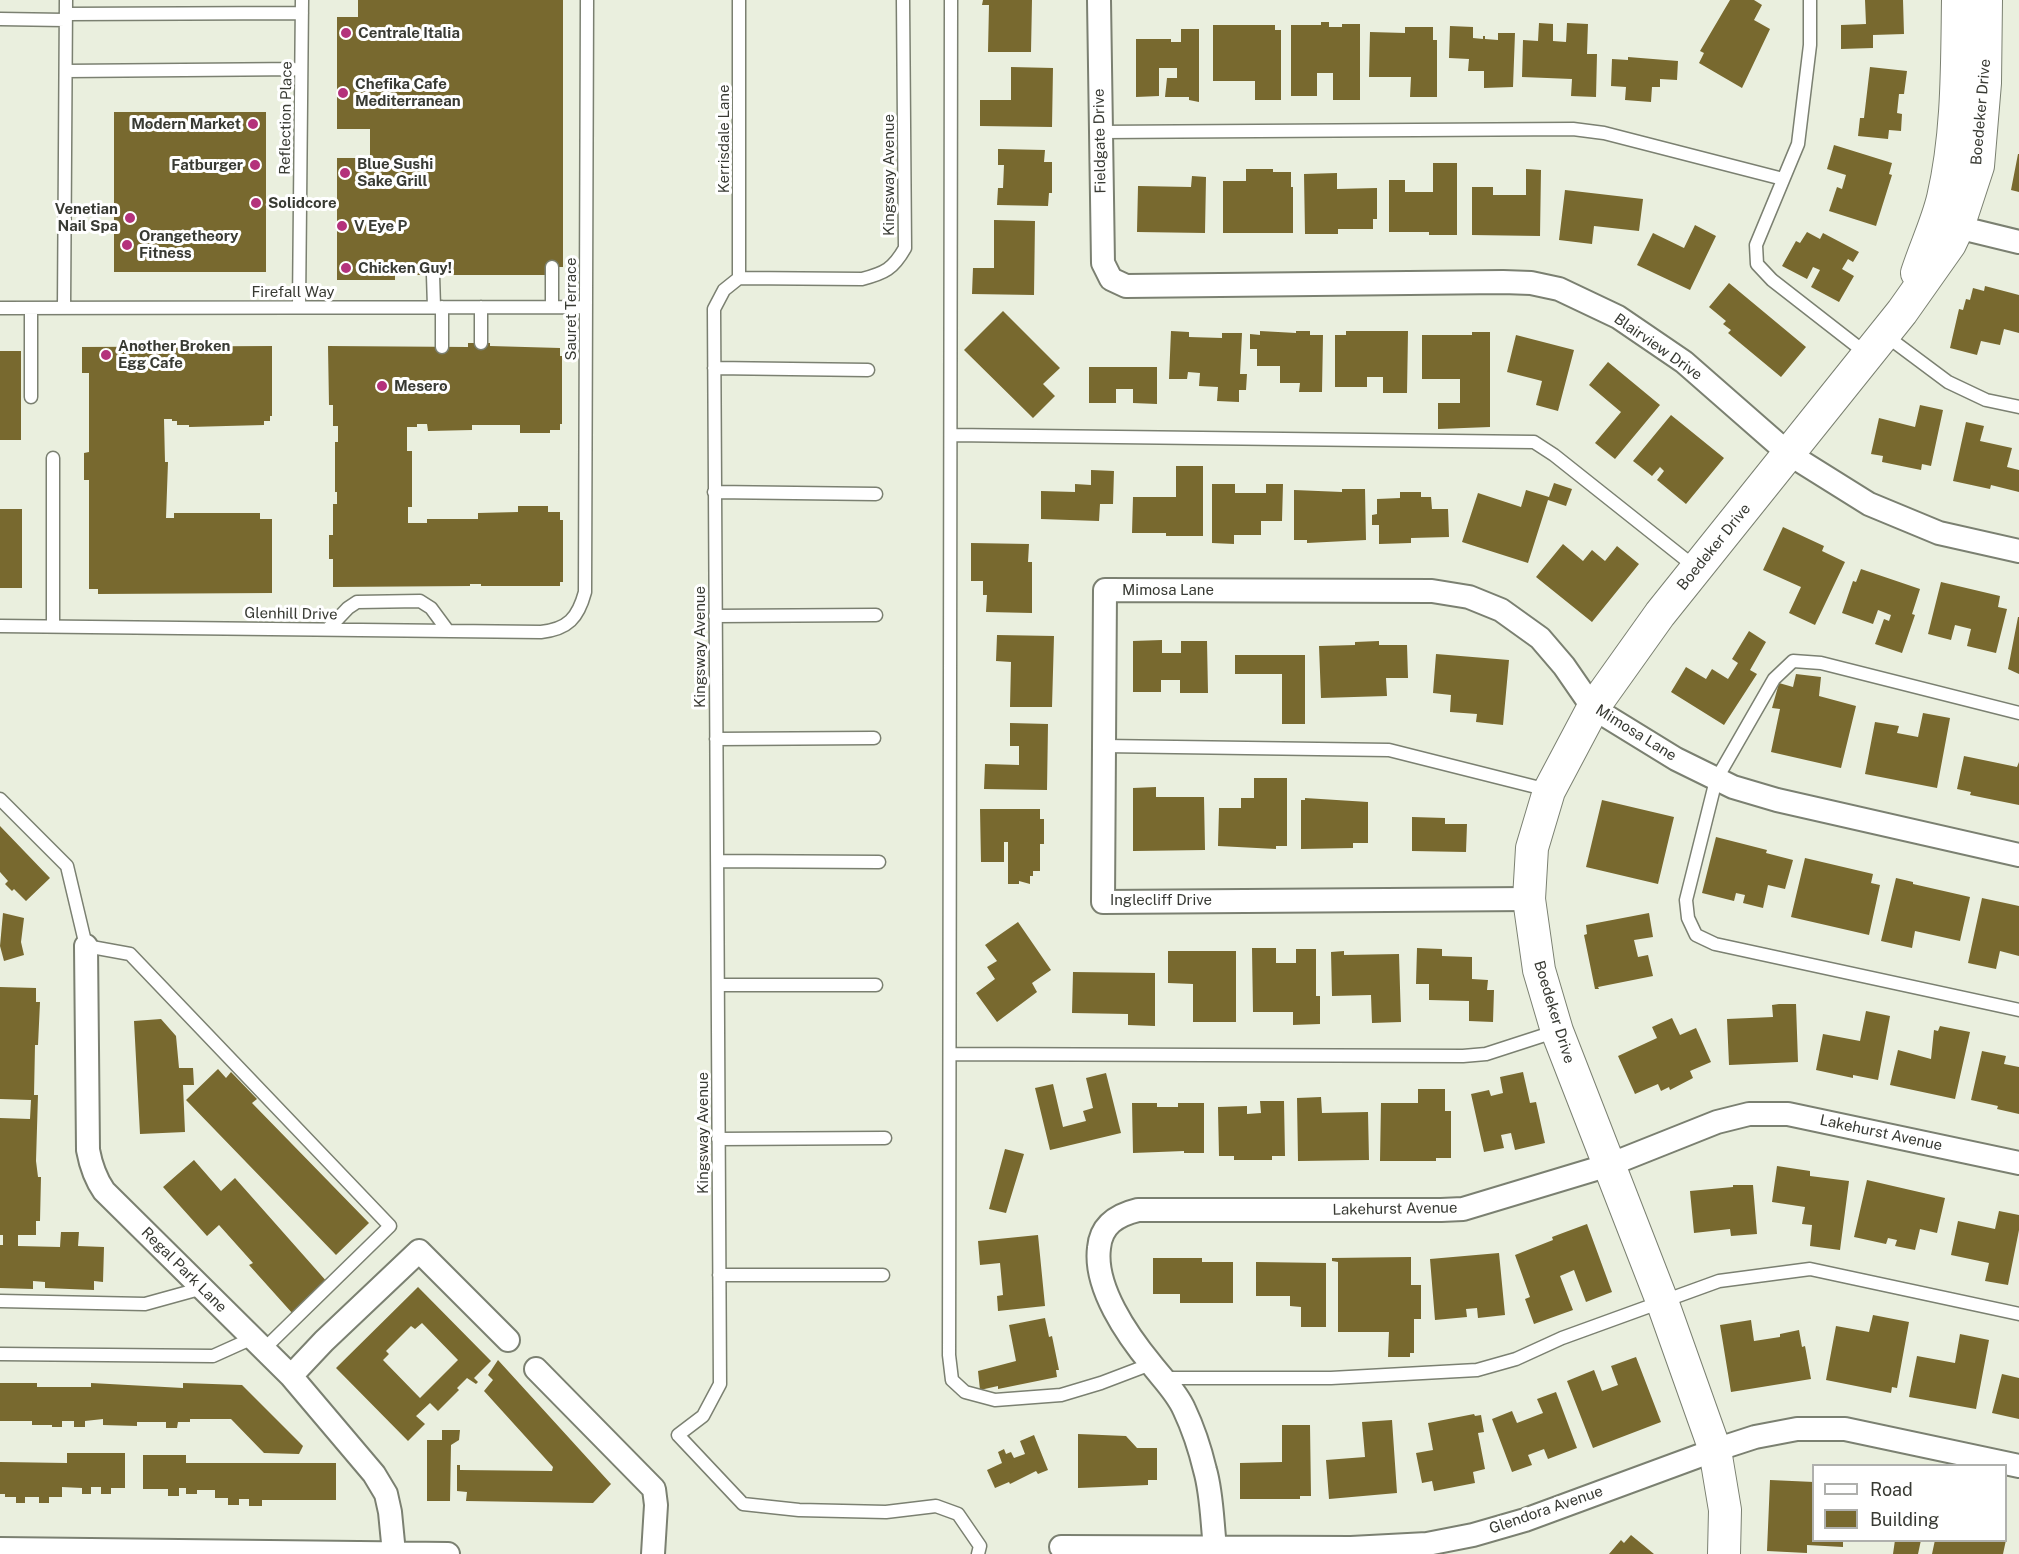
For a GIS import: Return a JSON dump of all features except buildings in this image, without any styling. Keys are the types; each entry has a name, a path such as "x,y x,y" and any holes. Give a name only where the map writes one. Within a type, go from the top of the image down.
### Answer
{"street":[{"name":"Fieldgate Drive","path":"1099,0 1103,263 1111,279"},
{"name":"Boedeker Drive","path":"1947,224 1943,200 1957,81 1958,0"},
{"name":"Boedeker Drive","path":"1724,1554 1725,1510 1715,1450 1662,1301 1557,1031 1539,970 1529,899 1532,849 1549,791 1593,708 1660,614 1885,334 1947,224 1978,166 1985,83 1986,0"},
{"path":"1947,224 2019,242"},
{"name":"Blairview Drive","path":"1111,279 1126,286 1503,282 1531,283 1559,289 1618,317 1684,362 1789,454 1869,504 1939,533 2019,551"},
{"name":"Mimosa Lane","path":"1105,590 1432,591 1469,597 1501,610 1540,638 1564,666 1593,708 1716,780 1777,800 2019,855"},
{"name":"Inglecliff Drive","path":"1105,590 1103,902 1529,899"},
{"name":"Regal Park Lane","path":"86,946 88,1150 92,1171 104,1191 291,1376 374,1474 386,1494 394,1553"},
{"name":"Lakehurst Avenue","path":"1215,1547 1206,1471 1183,1407 1128,1333 1107,1297 1097,1260 1100,1237 1112,1220 1122,1214 1138,1210 1463,1209 1608,1166 1717,1122 1749,1114 1788,1114 2019,1163"},
{"path":"291,1376 324,1341 419,1251 508,1340"},
{"path":"536,1369 654,1490 656,1505 653,1554"},
{"name":"Glendora Avenue","path":"1061,1547 1351,1548 1427,1544 1473,1535 1525,1520 1715,1450 1755,1437 1797,1429 1845,1429 2019,1466"},
{"path":"0,1549 448,1554"}],"lane":[{"path":"64,308 66,0"},
{"name":"Sauret Terrace","path":"576,616 585,592 587,0"},
{"name":"Kerrisdale Lane","path":"739,0 739,278"},
{"name":"Kingsway Avenue","path":"903,0 905,248 896,263 881,274 862,279 739,278 724,290 714,309 720,1384 703,1416 678,1435 743,1504 799,1510 886,1512 936,1506 958,1514 980,1546 978,1554"},
{"path":"951,0 949,1355 952,1380 965,1392 995,1400 1061,1395 1101,1383 1157,1371 1331,1378 1477,1370 1516,1359 1562,1338 1719,1281 1810,1269 2019,1314"},
{"path":"1810,0 1810,45 1798,144 1756,245 1757,264 1772,280 1885,334 1948,382 1986,400 2019,406"},
{"path":"0,19 302,6"},
{"name":"Reflection Place","path":"299,308 302,6"},
{"path":"66,71 301,69"},
{"path":"1100,132 1573,129 1604,133 1783,179"},
{"path":"552,267 552,307"},
{"path":"433,275 442,347"},
{"path":"481,307 481,343"},
{"name":"Firefall Way","path":"0,308 585,307"},
{"path":"31,308 31,397"},
{"path":"714,368 868,370"},
{"path":"951,435 1534,442 1554,455 1696,568"},
{"path":"52,626 53,458"},
{"path":"714,492 876,494"},
{"path":"328,630 348,608 357,602 420,601 431,608 448,631"},
{"path":"715,616 876,615"},
{"name":"Glenhill Drive","path":"0,626 547,631 566,625 576,616"},
{"path":"2019,713 1821,663 1793,661 1774,679 1716,780 1686,900 1688,918 1696,935 1715,944 2019,1010"},
{"path":"716,739 874,738"},
{"path":"1104,746 1389,750 1549,791"},
{"path":"0,799 68,866 86,946 130,954 390,1226 258,1344 213,1356 0,1354"},
{"path":"717,861 879,862"},
{"path":"717,985 876,985"},
{"path":"950,1054 1463,1056 1486,1054 1557,1031"},
{"path":"718,1139 885,1138"},
{"path":"720,1275 883,1275"},
{"path":"0,1301 145,1304 203,1288"}],"place":[{"name":"Centrale Italia","path":"346,33"},
{"name":"Chefika Cafe Mediterranean","path":"343,93"},
{"name":"Modern Market","path":"253,124"},
{"name":"Fatburger","path":"255,165"},
{"name":"Blue Sushi Sake Grill","path":"345,173"},
{"name":"Solidcore","path":"256,203"},
{"name":"Venetian Nail Spa","path":"130,218"},
{"name":"V Eye P","path":"342,226"},
{"name":"Orangetheory Fitness","path":"127,245"},
{"name":"Chicken Guy!","path":"346,268"},
{"name":"Another Broken Egg Cafe","path":"106,355"},
{"name":"Mesero","path":"382,386"}]}
